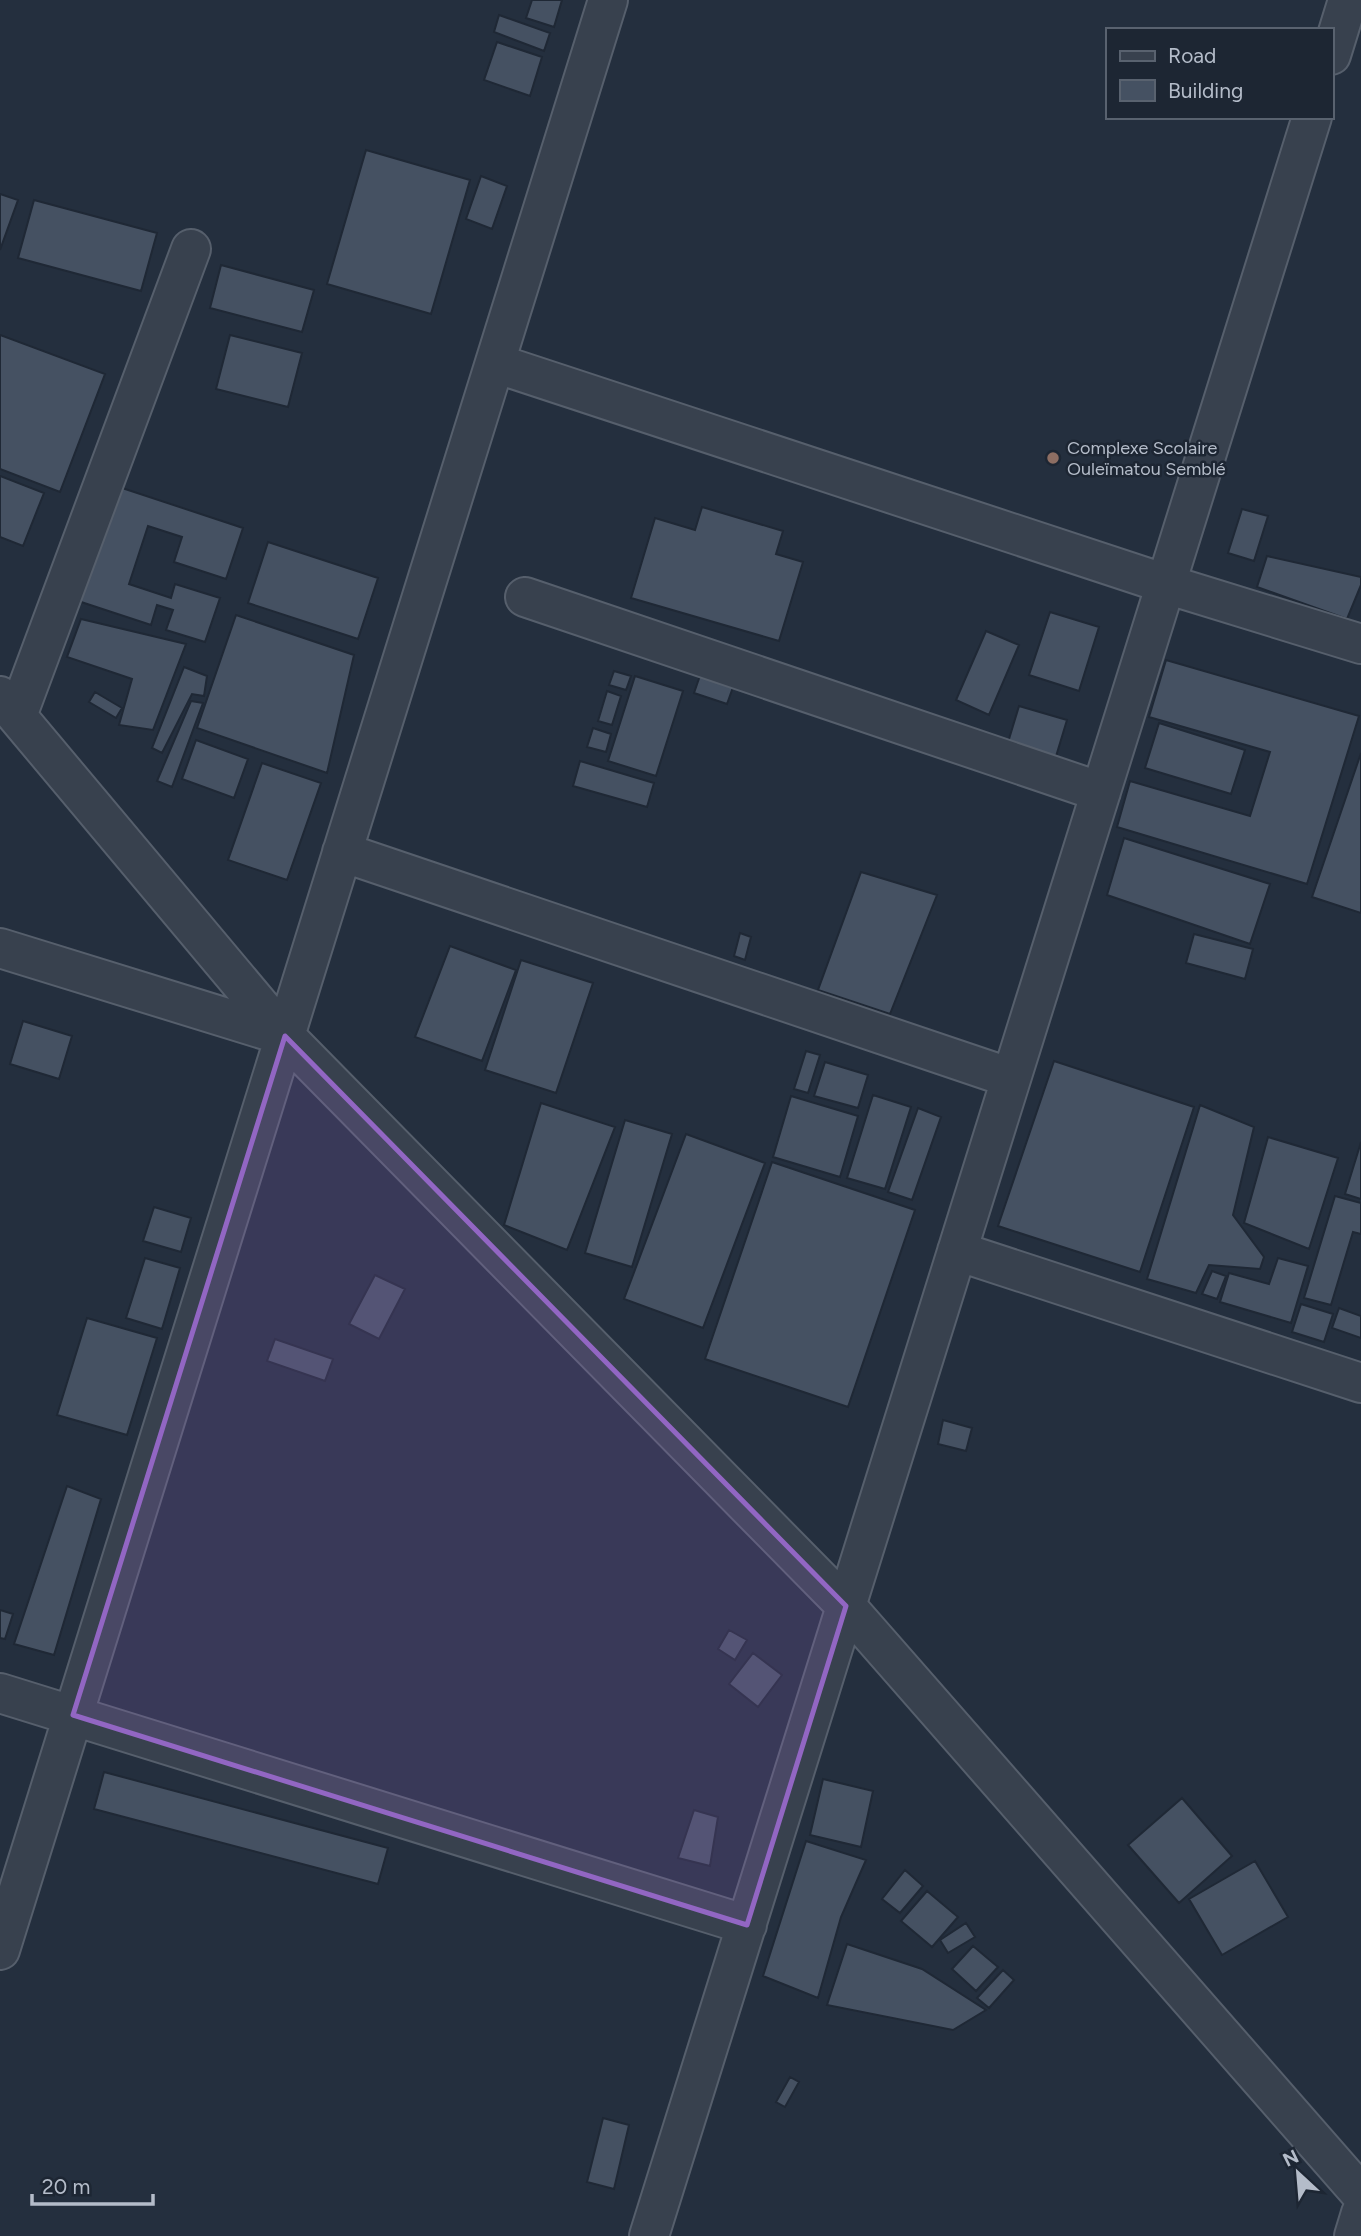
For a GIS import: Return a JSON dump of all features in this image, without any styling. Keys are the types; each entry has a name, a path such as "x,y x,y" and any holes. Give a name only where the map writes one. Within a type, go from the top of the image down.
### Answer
{"street":[{"path":"0,1950 608,0"},
{"path":"1333,49 1348,0"},
{"path":"649,2236 1311,119"},
{"path":"191,249 8,706 285,1036 846,1606 1361,2194"},
{"path":"495,363 1166,584 1361,645"},
{"path":"525,597 1101,792"},
{"path":"342,852 1012,1078"},
{"path":"0,948 285,1036"},
{"path":"957,1251 1361,1383"},
{"path":"0,1693 747,1925"},
{"path":"1354,2236 1361,2213"}],"highlighted area":[{"path":"285,1036 846,1606 747,1925 73,1715"}],"building":[{"path":"532,0 562,0 554,27 526,18"},
{"path":"499,15 550,33 544,51 494,32"},
{"path":"497,42 542,57 530,96 484,80"},
{"path":"366,150 470,180 431,314 327,284"},
{"path":"481,176 507,186 492,229 466,219"},
{"path":"0,194 18,200 0,250"},
{"path":"34,200 157,233 141,291 18,258"},
{"path":"221,265 314,290 302,332 210,308"},
{"path":"0,335 105,374 60,492 0,469"},
{"path":"230,335 302,353 288,407 216,389"},
{"path":"0,476 44,493 23,546 0,537"},
{"path":"110,484 243,528 226,579 174,562 182,537 148,526 129,584 171,598 175,584 220,598 205,642 166,630 173,610 157,605 151,625 72,599"},
{"path":"702,507 783,531 776,554 803,562 779,641 631,598 655,518 695,530"},
{"path":"1242,509 1268,516 1254,561 1228,553"},
{"path":"268,542 378,578 358,639 248,603"},
{"path":"1267,556 1361,577 1361,585 1347,619 1257,587"},
{"path":"1050,612 1099,627 1079,691 1029,675"},
{"path":"236,615 354,655 327,773 197,728"},
{"path":"81,619 186,644 153,730 119,725 132,679 67,657"},
{"path":"986,631 1019,645 989,715 956,700"},
{"path":"1166,660 1359,716 1307,884 1117,827 1130,781 1250,816 1270,752 1149,717"},
{"path":"704,664 737,676 727,704 694,693"},
{"path":"184,667 207,676 204,696 192,694 162,753 152,748"},
{"path":"614,671 631,676 626,690 609,685"},
{"path":"635,676 683,691 656,776 608,761"},
{"path":"607,691 621,696 612,725 598,721"},
{"path":"95,692 122,708 116,718 89,702"},
{"path":"191,701 203,703 172,787 157,781"},
{"path":"1019,706 1067,720 1054,763 1006,749"},
{"path":"1159,723 1245,750 1231,794 1145,768"},
{"path":"593,728 611,734 606,752 587,747"},
{"path":"196,740 248,759 234,798 182,779"},
{"path":"1361,753 1361,913 1312,897"},
{"path":"580,761 654,783 647,807 573,786"},
{"path":"262,763 321,783 287,880 228,860"},
{"path":"1124,838 1270,884 1250,944 1107,895"},
{"path":"861,872 937,895 890,1014 818,990"},
{"path":"740,933 751,937 745,960 734,956"},
{"path":"1194,934 1253,949 1245,979 1186,963"},
{"path":"450,946 516,970 482,1061 415,1037"},
{"path":"521,960 593,983 556,1093 485,1070"},
{"path":"23,1021 72,1036 59,1079 10,1064"},
{"path":"806,1051 820,1055 808,1093 794,1089"},
{"path":"1054,1061 1194,1107 1140,1272 998,1226"},
{"path":"825,1062 868,1075 858,1108 814,1096"},
{"path":"873,1095 911,1107 885,1189 847,1178"},
{"path":"791,1096 858,1116 840,1177 773,1157"},
{"path":"541,1103 615,1127 567,1250 504,1225"},
{"path":"1200,1105 1254,1127 1233,1215 1264,1257 1260,1269 1209,1265 1196,1293 1147,1279"},
{"path":"918,1108 941,1117 912,1200 888,1192"},
{"path":"625,1120 672,1134 632,1267 585,1253"},
{"path":"686,1134 765,1163 703,1328 624,1299"},
{"path":"1268,1137 1338,1158 1309,1249 1244,1223"},
{"path":"1361,1142 1361,1199 1345,1194"},
{"path":"772,1162 915,1210 848,1407 705,1359"},
{"path":"1335,1196 1361,1203 1361,1234 1353,1232 1331,1305 1304,1298"},
{"path":"154,1207 191,1218 181,1252 143,1241"},
{"path":"145,1258 180,1268 162,1329 126,1318"},
{"path":"1278,1258 1308,1266 1291,1323 1220,1302 1229,1273 1269,1284"},
{"path":"1212,1271 1226,1276 1217,1299 1202,1294"},
{"path":"375,1275 405,1289 379,1339 349,1324"},
{"path":"1301,1304 1333,1314 1324,1342 1292,1332"},
{"path":"1339,1308 1361,1316 1361,1338 1332,1328"},
{"path":"87,1318 157,1338 127,1435 57,1415"},
{"path":"275,1339 333,1359 325,1381 267,1361"},
{"path":"943,1420 972,1428 966,1451 938,1444"},
{"path":"67,1486 101,1499 54,1655 14,1644"},
{"path":"0,1610 13,1614 5,1639 0,1638"},
{"path":"729,1630 747,1640 735,1660 718,1649"},
{"path":"753,1653 782,1675 758,1707 729,1684"},
{"path":"104,1772 388,1848 378,1884 94,1809"},
{"path":"823,1779 873,1791 861,1847 810,1835"},
{"path":"1182,1798 1232,1856 1179,1903 1128,1845"},
{"path":"694,1810 718,1817 710,1866 678,1858"},
{"path":"806,1841 866,1860 841,1917 818,1998 763,1976"},
{"path":"1255,1861 1288,1917 1222,1955 1189,1899"},
{"path":"905,1870 923,1886 900,1913 882,1899"},
{"path":"927,1891 958,1917 932,1947 901,1921"},
{"path":"966,1923 975,1937 948,1953 940,1940"},
{"path":"847,1944 922,1969 986,2010 953,2030 827,2005"},
{"path":"973,1946 998,1967 976,1991 952,1969"},
{"path":"1003,1970 1014,1980 989,2008 977,1998"},
{"path":"790,2077 799,2082 785,2107 776,2102"},
{"path":"603,2118 629,2125 614,2189 587,2182"}],"place":[{"name":"Complexe Scolaire Ouleïmatou Semblé","path":"1053,458"}]}
